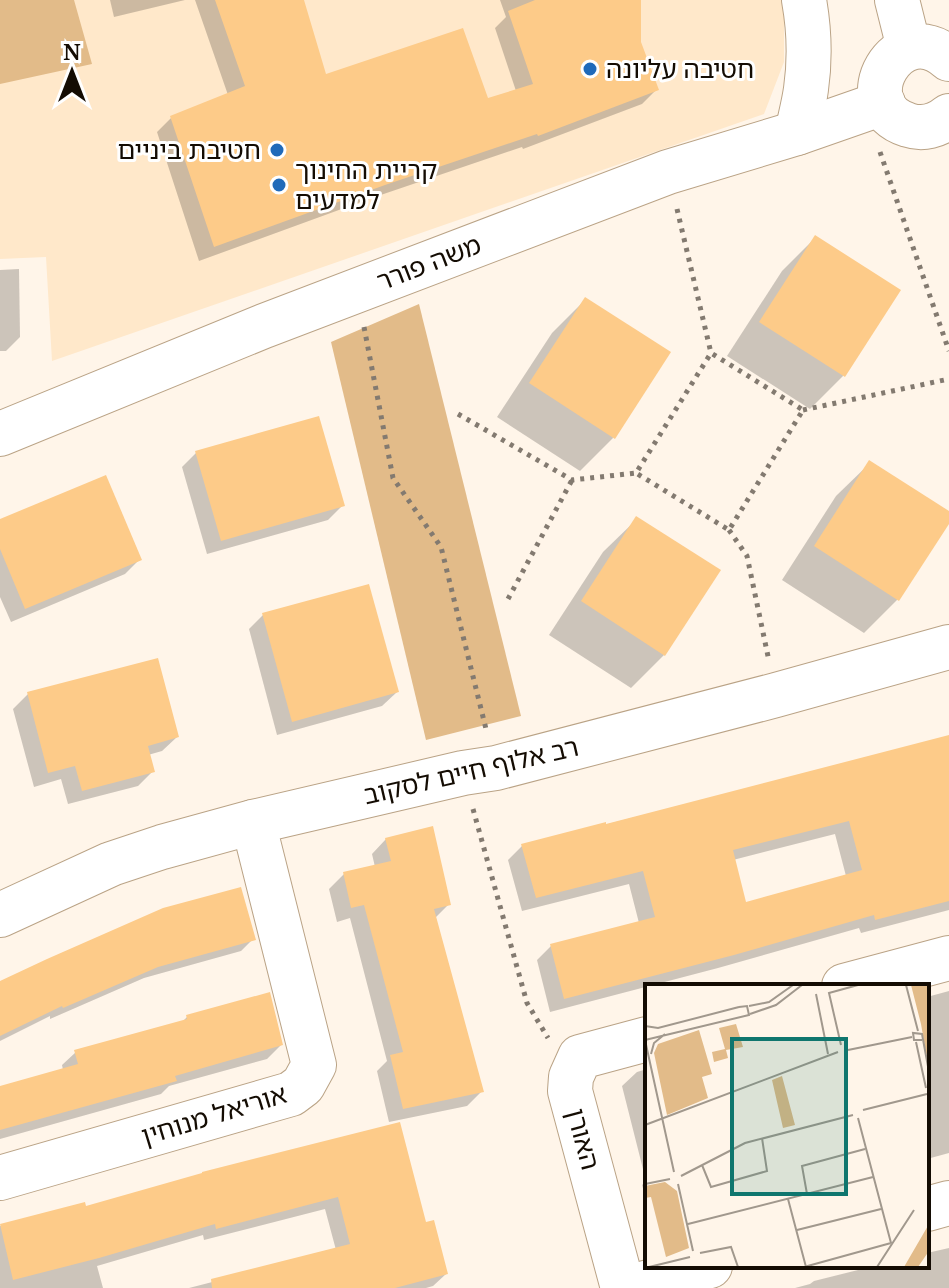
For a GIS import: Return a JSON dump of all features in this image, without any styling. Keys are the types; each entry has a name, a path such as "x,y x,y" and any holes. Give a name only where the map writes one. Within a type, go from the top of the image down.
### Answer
{"street":[{"path":"797,133 806,88 804,0"},
{"path":"897,0 929,54"},
{"path":"929,54 897,54 881,76 874,106 901,123 915,127 929,127 949,116"},
{"name":"משה פורר","path":"0,434 264,326 668,172 874,106"},
{"name":"רב אלוף חיים לסקוב","path":"0,915 111,864 162,847 776,695 949,647"},
{"name":"אוריאל מנוחין","path":"0,1178 291,1094 303,1085 314,1065 253,822"},
{"path":"852,984 949,958"},
{"name":"האורן","path":"624,1288 570,1091 571,1077 580,1057 645,1040"},
{"path":"929,1208 949,1203"},
{"path":"624,1288 702,1268"}],"path":[{"path":"874,106 949,351"},
{"path":"668,172 711,353 803,410 949,379"},
{"path":"357,290 393,478 441,547 479,770 527,1003 571,1077"},
{"path":"636,473 711,353"},
{"path":"729,530 803,410"},
{"path":"458,414 572,480 636,473 729,530 747,556 776,695"},
{"path":"508,599 572,480"}],"shaded area":[{"name":"קריית החינוך למדעים","path":"0,0 782,0 784,62 764,114 52,361 46,257 0,259"},
{"path":"0,0 74,0 92,64 0,84"},
{"path":"419,304 521,716 426,740 331,342"}],"building":[{"path":"215,0 304,0 326,74 463,28 488,98 533,84 508,11 535,0 641,0 641,42 659,90 538,136 385,185 214,247 170,116 245,86"},
{"path":"815,235 901,290 845,377 759,322"},
{"path":"585,297 671,352 615,439 529,383"},
{"path":"319,416 345,506 221,541 195,451"},
{"path":"869,460 949,511 949,524 899,601 814,546"},
{"path":"106,475 142,560 25,609 0,549 0,519"},
{"path":"636,516 721,570 665,656 581,601"},
{"path":"369,584 399,692 292,722 262,613"},
{"path":"158,658 179,737 148,746 155,772 82,791 75,766 48,773 27,692"},
{"path":"949,735 949,901 875,920 874,915 564,999 550,944 655,917 643,871 536,898 521,844","holes":["849,821 862,870 746,902 733,850"]},
{"path":"433,826 451,905 434,909 484,1092 403,1109 390,1055 403,1052 364,905 351,908 343,872 391,861 385,838"},
{"path":"241,887 256,940 158,967 62,1006 0,1036 0,981 163,908"},
{"path":"270,992 283,1045 175,1076 177,1081 0,1130 0,1086 78,1064 74,1050"},
{"path":"400,1122 426,1222 434,1220 448,1274 395,1288 212,1288 211,1279 350,1244 338,1197 216,1229 215,1224 13,1280 0,1224 85,1202 86,1206 202,1172"}],"place":[{"name":"חטיבה עליונה","path":"590,69"},
{"name":"חטיבת ביניים","path":"277,150"},
{"name":"קריית החינוך למדעים","path":"279,185"}]}
